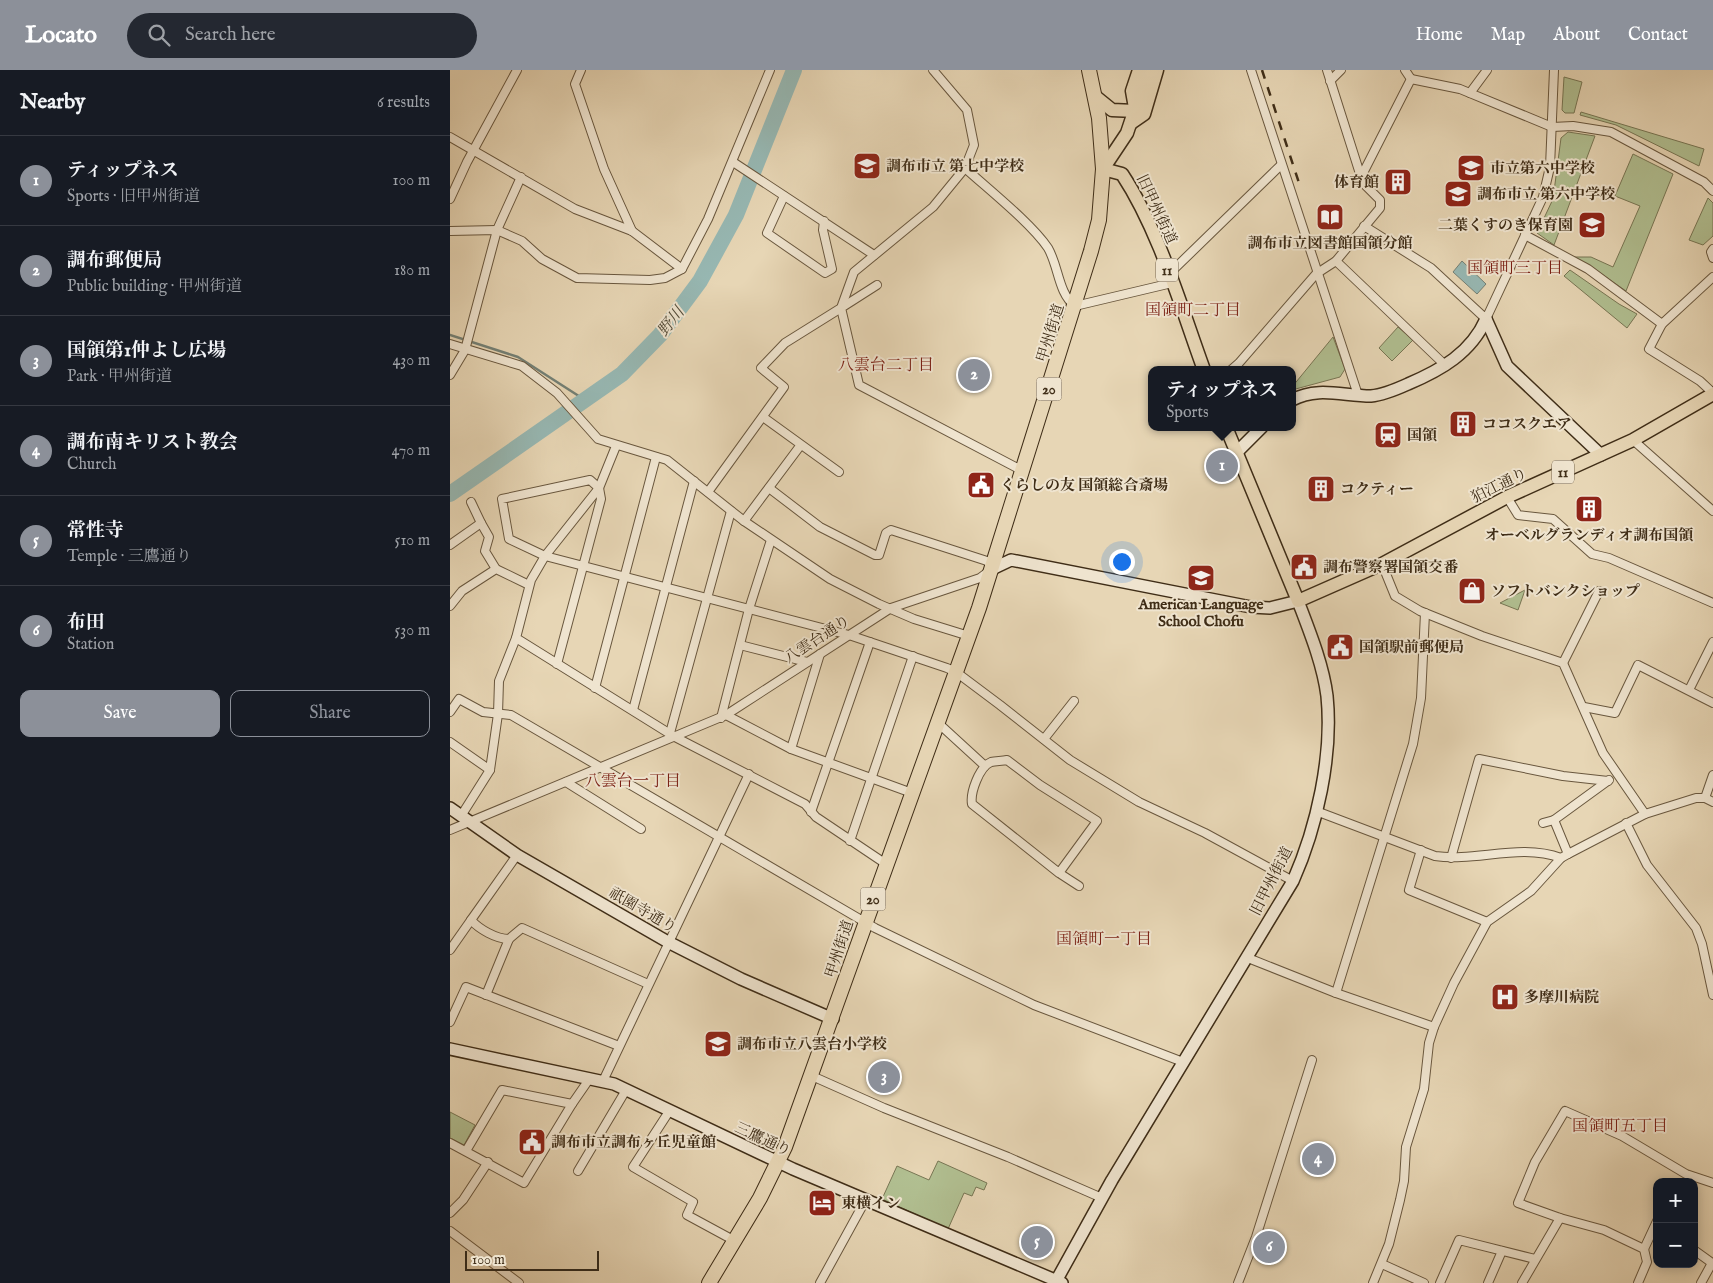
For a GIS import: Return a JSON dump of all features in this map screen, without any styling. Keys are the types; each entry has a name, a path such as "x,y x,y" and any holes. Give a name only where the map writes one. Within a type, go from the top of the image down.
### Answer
{"highway":[{"name":"20","path":"1089,70 1096,98 1103,153 1103,169"},
{"name":"甲州街道","path":"989,565 1001,539 1023,472 1091,251 1102,191 1103,169"},
{"name":"20","path":"983,582 989,565"},
{"name":"甲州街道","path":"709,1283 779,1163 833,1019 865,921 969,636 983,582"}],"main road":[{"path":"1133,117 1132,91 1139,70"},
{"path":"1103,169 1133,117 1148,70"},
{"path":"1096,98 1112,110 1133,117 1144,114 1157,70"},
{"name":"旧甲州街道","path":"1103,169 1122,174 1135,193 1171,279 1203,366"},
{"path":"1296,398 1302,395 1327,391 1374,396 1398,389 1446,366 1480,332 1486,319"},
{"path":"1486,319 1506,366 1601,455"},
{"name":"狛江通り","path":"1298,601 1382,564 1507,498 1633,440 1713,394"},
{"name":"旧甲州街道","path":"1058,1282 1102,1198 1293,881 1308,845 1322,783 1328,718 1327,694 1298,601 1228,431"},
{"path":"1236,453 1258,431"},
{"path":"989,565 1011,560 1251,607 1270,608 1298,601"},
{"name":"祇園寺通り","path":"450,808 517,855 668,942 740,979 833,1019"},
{"name":"三鷹通り","path":"450,1049 603,1081 670,1110 708,1130 865,1201 909,1217 1058,1282"}],"street":[{"path":"450,199 517,70"},
{"path":"581,70 575,84 604,169 632,231"},
{"path":"450,231 497,230 522,241 542,258 577,278 650,280 665,278 682,269 708,219 734,163 770,70"},
{"path":"934,70 967,110 974,145 965,168 934,207 854,272 840,308 859,386 1023,472"},
{"path":"1251,70 1316,274 1358,394"},
{"path":"1236,366 1316,274 1336,261 1380,208 1380,200 1361,181 1327,70"},
{"path":"1330,81 1341,70"},
{"path":"1405,70 1411,79 1470,93 1552,127 1582,127 1611,132 1704,182 1713,191"},
{"path":"1470,93 1488,70"},
{"path":"1364,226 1431,268 1486,319 1545,190 1550,167 1554,70"},
{"path":"1361,177 1411,79"},
{"path":"450,137 521,176 575,209 632,231 682,269"},
{"path":"734,163 874,255"},
{"path":"965,168 1017,216 1047,248 1055,262 1066,300 1075,306 1171,279 1281,165"},
{"path":"450,375 465,350 497,230 521,176"},
{"path":"784,196 767,233 825,273 832,269 823,230 824,221"},
{"path":"1525,235 1588,269 1662,324"},
{"path":"1713,249 1711,252 1713,258"},
{"path":"1336,261 1446,366"},
{"path":"1713,277 1662,324 1649,349 1700,381 1713,394"},
{"path":"708,492 784,387 761,368 785,343 877,285"},
{"path":"450,344 522,366 559,396 598,439 667,460 744,521 830,578 890,608 969,636"},
{"path":"763,417 800,446 839,472"},
{"path":"1633,440 1713,511"},
{"path":"465,819 490,770 498,714 499,682 516,638 529,585 545,556 599,488 616,446"},
{"path":"744,521 800,446"},
{"path":"595,688 656,457"},
{"path":"557,664 583,565 600,500 599,488 590,480 502,499 509,539 545,556 583,565 848,635 956,672 1070,760 1139,802 1204,833 1293,881"},
{"path":"633,710 694,482"},
{"path":"769,488 820,527 875,555 879,555 886,533 891,530 989,565"},
{"path":"1507,498 1518,515 1553,519 1592,554 1609,558 1713,603"},
{"path":"471,502 489,537 485,551 496,569 529,585"},
{"path":"673,735 731,511"},
{"path":"450,545 481,523"},
{"path":"771,540 749,609 724,717 791,749 912,793"},
{"path":"1382,564 1395,596 1425,613 1482,636 1563,663 1584,708 1592,732 1617,774 1645,814"},
{"path":"450,606 462,591 496,569"},
{"name":"八雲台通り","path":"450,830 465,819 566,782 673,735 724,717 890,608 983,582"},
{"path":"1563,663 1599,591"},
{"path":"1336,993 1386,837 1413,744 1421,698 1425,613"},
{"path":"516,638 673,735 805,804 811,812 850,841 886,864"},
{"path":"811,812 870,642"},
{"path":"1689,690 1713,642"},
{"path":"740,645 807,662"},
{"path":"791,749 820,654"},
{"path":"850,841 912,656"},
{"path":"1584,708 1615,713 1638,665 1713,703"},
{"path":"450,712 459,699 484,712 511,715 865,921 968,974 1034,1005 1183,1062"},
{"path":"1044,739 1074,701"},
{"path":"937,722 985,766"},
{"path":"450,742 490,770"},
{"path":"1451,858 1479,759 1564,776 1608,780"},
{"path":"1059,873 1097,821 1007,760 992,762 985,766 971,798 972,804 1059,873 1079,886"},
{"path":"603,1081 749,774"},
{"path":"1543,823 1554,820 1617,774"},
{"path":"1704,798 1713,775"},
{"path":"566,782 641,829"},
{"path":"1373,1283 1382,1264 1402,1191 1406,1147 1424,1089 1429,1043 1434,1027 1454,983 1487,922 1531,892 1561,858 1626,823 1645,814 1696,798 1704,798 1713,802"},
{"path":"1316,811 1421,850 1451,858 1502,852 1537,854 1561,858"},
{"path":"1554,820 1568,854"},
{"path":"1626,823 1647,865 1696,928 1702,944 1713,995"},
{"path":"1421,850 1408,890 1487,922"},
{"path":"450,950 517,855"},
{"path":"471,920 476,926 502,939 509,939"},
{"path":"486,995 509,939 522,928 648,984"},
{"path":"1248,958 1336,993 1434,1027"},
{"path":"450,1022 466,987 619,1046"},
{"path":"1238,1283 1256,1237 1312,1060"},
{"path":"812,1076 884,1108 1008,1157 1102,1198"},
{"path":"450,1143 524,1183 590,1078"},
{"path":"466,1151 502,1090 572,1104"},
{"path":"578,1171 626,1090"},
{"path":"670,1110 633,1167 693,1202 686,1214 735,1241"},
{"path":"1644,1249 1604,1230 1560,1218 1518,1203 1535,1162 1565,1111 1622,1136 1686,1174 1713,1183"},
{"path":"450,1213 463,1200 488,1162"},
{"path":"1684,1178 1686,1174"},
{"path":"820,1283 865,1201"},
{"path":"1522,1283 1560,1218"},
{"path":"1638,1283 1647,1262 1644,1249 1653,1230"},
{"path":"450,1231 519,1283"},
{"path":"1440,1283 1459,1240 1535,1259"},
{"path":"1488,1283 1502,1251"},
{"path":"1698,1253 1712,1263 1701,1283"},
{"path":"1382,1264 1424,1283"}],"green space":[{"path":"1564,77 1582,82 1574,113 1565,113 1562,110"},
{"path":"1581,112 1704,149 1699,166 1616,125 1580,115"},
{"path":"1568,132 1595,136 1554,245 1537,233 1553,199 1561,138"},
{"path":"1633,154 1673,174 1626,291 1590,266 1572,257 1591,257 1613,267 1640,206 1615,196"},
{"path":"1708,198 1713,203 1713,236 1703,245 1689,240"},
{"path":"1570,270 1619,304 1637,314 1627,328 1564,276"},
{"path":"1398,327 1413,340 1392,361 1379,348"},
{"path":"1333,337 1345,369 1340,377 1296,389 1296,382"},
{"path":"1525,590 1518,610 1500,603"},
{"path":"881,1065 896,1073 888,1089 873,1081"},
{"path":"450,1112 475,1125 464,1145 450,1138"},
{"path":"938,1161 987,1183 984,1190 976,1187 972,1196 964,1193 948,1229 882,1199 897,1166 929,1180"}],"water":[{"path":"1462,261 1486,284 1477,294 1453,272"}],"waterway":[{"name":"野川","path":"450,494 622,374 660,335 700,281 736,215 794,70"},
{"path":"450,335 518,357 585,400"}],"railway":[{"path":"1262,70 1299,183"}],"place":[{"name":"調布市立 第七中学校","path":"867,166"},
{"name":"市立第六中学校","path":"1471,168"},
{"name":"体育館","path":"1398,182"},
{"name":"調布市立 第六中学校","path":"1458,194"},
{"name":"調布市立図書館国領分館","path":"1330,217"},
{"name":"二葉くすのき保育園","path":"1592,225"},
{"name":"調布郵便局","path":"974,375"},
{"name":"ココスクエア","path":"1463,424"},
{"name":"国領","path":"1388,435"},
{"name":"ティップネス","path":"1222,466"},
{"name":"くらしの友 国領総合斎場","path":"981,485"},
{"name":"コクティー","path":"1321,489"},
{"name":"オーベルグランディオ調布国領","path":"1589,509"},
{"name":"調布警察署国領交番","path":"1304,567"},
{"name":"American Language School Chofu","path":"1201,578"},
{"name":"ソフトバンクショップ","path":"1472,591"},
{"name":"国領駅前郵便局","path":"1340,647"},
{"name":"多摩川病院","path":"1505,997"},
{"name":"調布市立八雲台小学校","path":"718,1044"},
{"name":"国領第1仲よし広場","path":"884,1077"},
{"name":"調布市立調布ヶ丘児童館","path":"532,1142"},
{"name":"調布南キリスト教会","path":"1318,1159"},
{"name":"東横イン","path":"822,1203"},
{"name":"常性寺","path":"1037,1242"},
{"name":"布田","path":"1269,1247"}],"district":[{"name":"国領町三丁目","path":"1515,267"},
{"name":"国領町二丁目","path":"1193,309"},
{"name":"八雲台二丁目","path":"886,364"},
{"name":"八雲台一丁目","path":"633,780"},
{"name":"国領町一丁目","path":"1104,938"},
{"name":"国領町五丁目","path":"1620,1125"}]}
